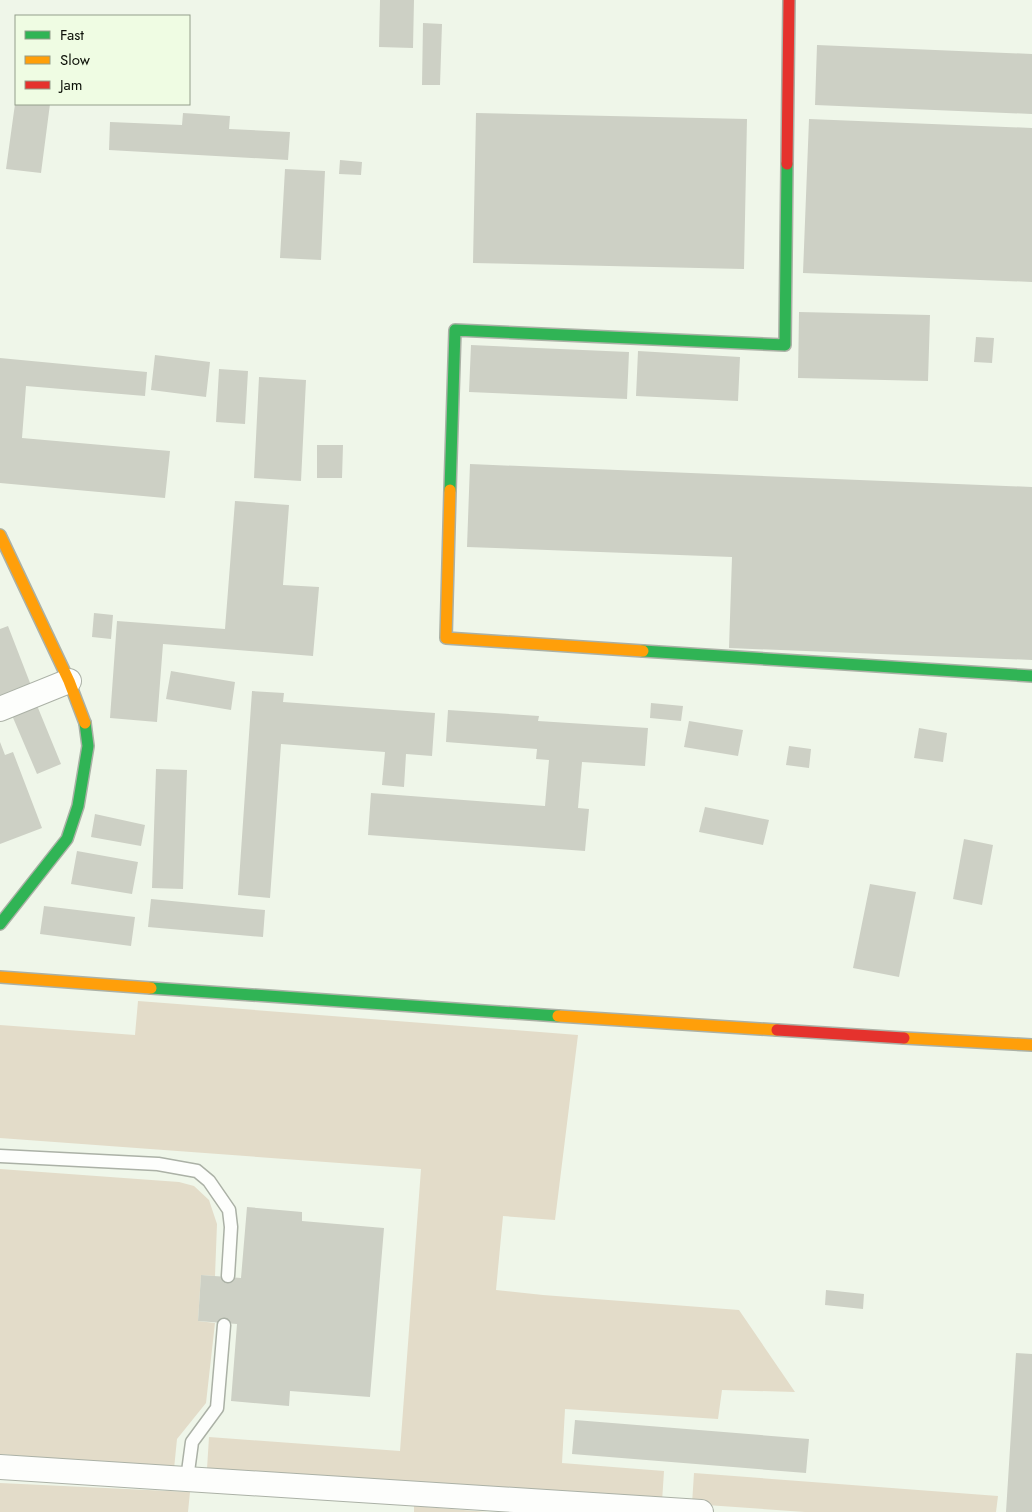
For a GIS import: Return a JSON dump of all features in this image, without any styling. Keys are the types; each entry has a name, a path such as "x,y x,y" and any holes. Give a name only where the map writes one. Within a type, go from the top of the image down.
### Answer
{"street":[{"path":"789,0 785,345 455,330 446,638 1032,676"},
{"path":"0,924 67,839 78,806 88,746 85,720 69,681 2,544"},
{"path":"0,710 69,681"},
{"path":"0,977 667,1024 1032,1045"},
{"path":"0,1467 702,1512"}],"lane":[{"path":"0,1156 158,1164 197,1171 209,1181 230,1210 231,1227 228,1276"},
{"path":"187,1479 192,1442 217,1408 224,1325"}],"shaded area":[{"path":"138,1001 578,1035 555,1220 503,1216 496,1290 739,1310 795,1392 722,1390 718,1419 565,1409 562,1463 664,1471 662,1502 207,1469 209,1437 400,1451 421,1169 0,1138 0,1025 135,1035"},
{"path":"0,1169 179,1182 194,1186 209,1200 217,1224 215,1276 201,1275 198,1321 215,1323 206,1403 177,1439 174,1469 0,1454"},
{"path":"694,1473 998,1496 996,1512 805,1512 692,1504"},
{"path":"0,1483 190,1492 188,1512 0,1512"},
{"path":"414,1506 488,1512 414,1512"}],"building":[{"path":"380,0 414,0 413,48 379,47"},
{"path":"423,23 442,24 440,85 422,85"},
{"path":"817,45 1032,54 1032,114 815,105"},
{"path":"15,104 50,105 41,173 6,169"},
{"path":"183,113 230,116 229,129 290,132 288,160 109,150 110,122 182,125"},
{"path":"476,113 747,119 744,269 473,263"},
{"path":"809,119 1032,128 1032,282 803,273"},
{"path":"340,160 362,162 361,175 339,174"},
{"path":"285,169 325,171 321,260 280,258"},
{"path":"799,312 930,315 928,381 798,378"},
{"path":"976,337 994,338 992,363 974,362"},
{"path":"471,345 629,352 627,399 469,392"},
{"path":"638,351 740,357 738,401 636,396"},
{"path":"155,355 210,362 206,397 151,390"},
{"path":"0,358 147,372 145,396 26,386 22,438 170,451 165,498 0,483"},
{"path":"219,369 248,371 245,424 216,422"},
{"path":"259,377 306,380 301,481 254,478"},
{"path":"317,445 343,445 342,478 317,478"},
{"path":"470,464 1032,487 1032,660 729,648 732,557 467,547"},
{"path":"235,501 289,505 283,585 319,587 313,656 163,644 157,722 110,718 117,621 225,629"},
{"path":"94,613 113,615 111,639 92,637"},
{"path":"8,626 32,688 0,700 0,629"},
{"path":"171,671 235,682 231,710 166,699"},
{"path":"252,691 284,693 283,702 435,713 432,756 406,754 404,787 382,785 385,752 281,744 270,898 238,895"},
{"path":"36,703 61,764 37,774 11,713"},
{"path":"651,703 683,706 681,721 650,718"},
{"path":"448,710 539,716 538,721 648,728 645,766 582,762 578,808 589,809 585,851 368,835 371,793 545,806 549,760 536,759 537,749 446,742"},
{"path":"689,721 743,730 738,756 684,747"},
{"path":"919,728 947,733 943,762 914,758"},
{"path":"0,742 5,755 13,752 42,828 0,844"},
{"path":"789,746 811,749 809,768 786,765"},
{"path":"156,769 187,770 183,889 152,888"},
{"path":"705,807 769,820 763,845 699,832"},
{"path":"95,814 145,825 141,846 91,837"},
{"path":"964,839 993,845 982,905 953,899"},
{"path":"77,851 138,862 132,894 71,884"},
{"path":"870,884 916,892 899,977 853,968"},
{"path":"151,899 265,910 263,937 148,927"},
{"path":"44,906 135,917 131,946 40,934"},
{"path":"247,1207 302,1212 302,1221 384,1228 370,1397 290,1391 289,1406 231,1401 237,1324 198,1321 201,1275 241,1278"},
{"path":"826,1290 864,1294 863,1309 825,1305"},
{"path":"1016,1353 1032,1354 1032,1512 1006,1512"},
{"path":"575,1420 809,1439 806,1473 572,1454"}],"traffic: fast":[{"path":"450,490 455,330 785,345 787,164"},
{"path":"643,651 1032,676"},
{"path":"0,924 67,839 78,806 88,746 85,723"},
{"path":"151,988 558,1016"}],"traffic: slow":[{"path":"450,490 446,638 643,651"},
{"path":"0,535 69,681 85,723"},
{"path":"0,977 151,988"},
{"path":"558,1016 777,1030"},
{"path":"904,1038 1032,1045"}],"traffic: jam":[{"path":"787,164 789,0"},
{"path":"777,1030 904,1038"}]}
